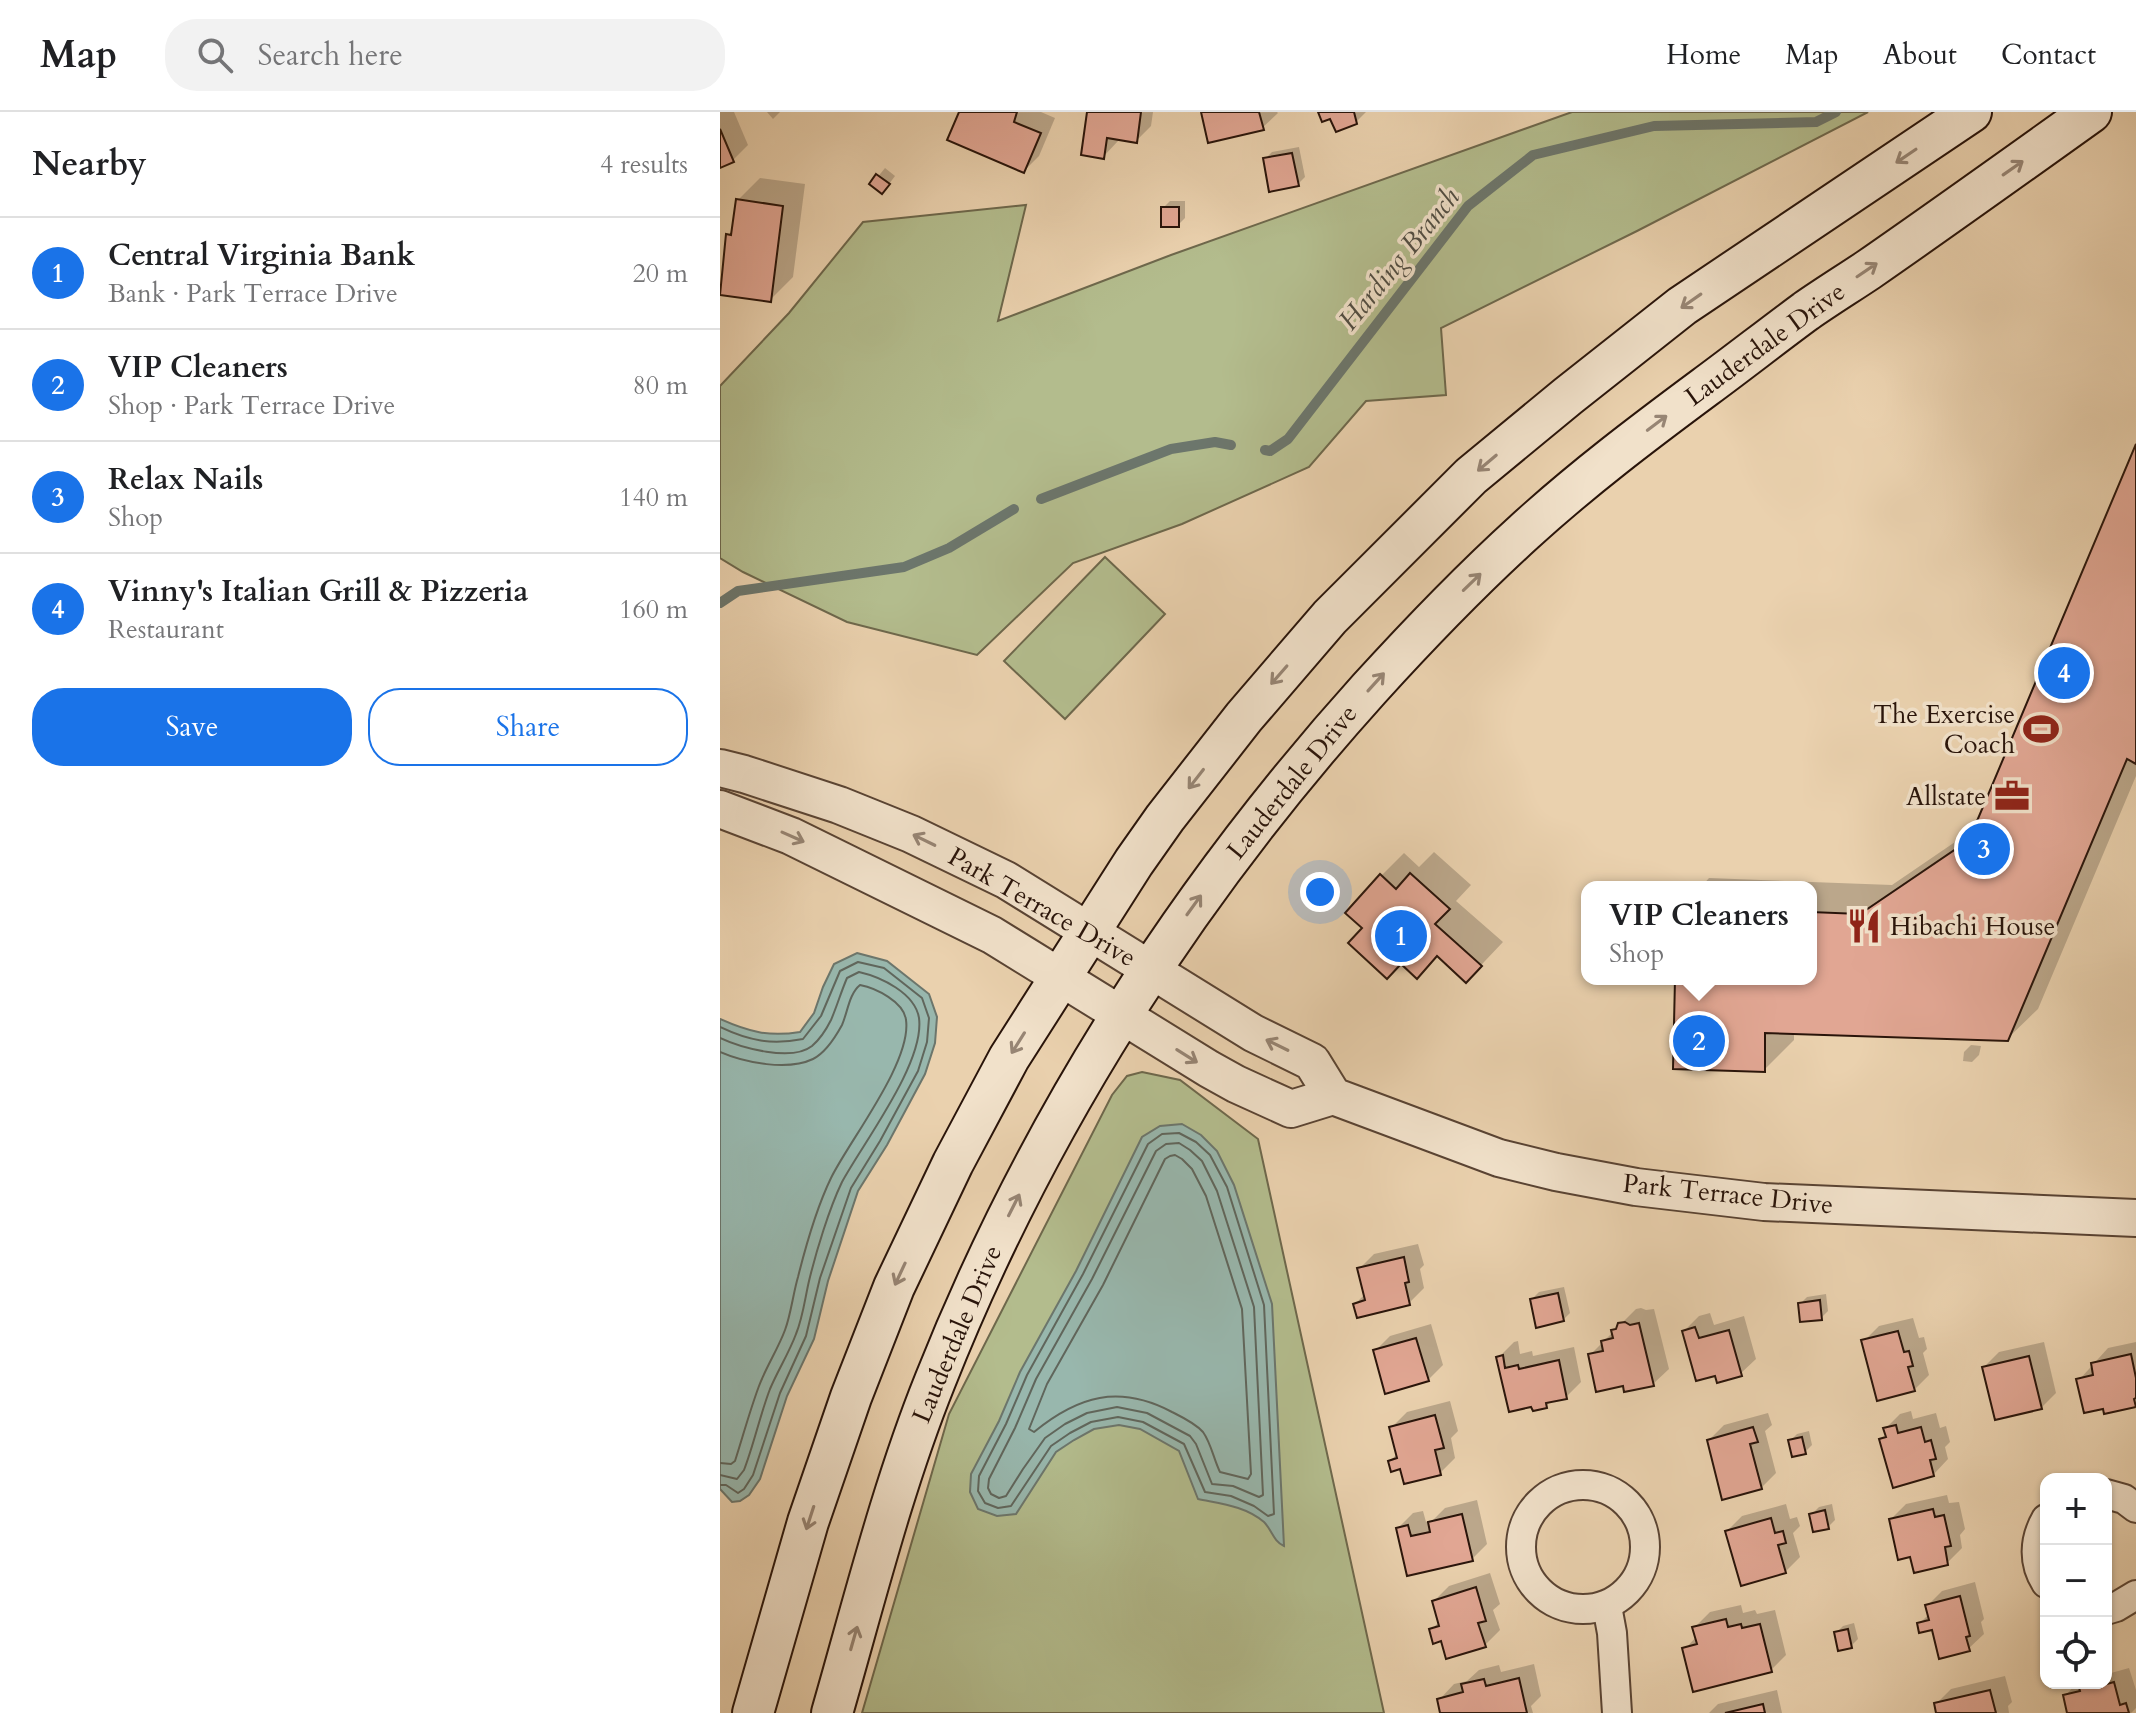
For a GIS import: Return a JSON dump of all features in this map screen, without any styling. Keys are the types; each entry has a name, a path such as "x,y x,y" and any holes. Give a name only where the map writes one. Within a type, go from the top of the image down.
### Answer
{"main road":[{"path":"753,1713 808,1522 851,1397 894,1287 960,1149 1009,1058 1165,818 1278,676 1359,586 1471,476 1682,306 1971,112"},
{"name":"Lauderdale Drive","path":"832,1713 915,1435 951,1340 987,1261 1082,1078 1150,970 1241,841 1315,750 1416,637 1524,531 1636,439 1811,307 2091,112"}],"street":[{"name":"Park Terrace Drive","path":"720,768 839,805 911,834 1006,880 1253,1033 1312,1062 1333,1096"},
{"name":"Park Terrace Drive","path":"720,809 791,836 992,935 1223,1077 1291,1109 1333,1096 1499,1158 1636,1187 1764,1202 2136,1218"},
{"path":"1587,1484 1608,1489 1626,1500 1639,1517 1646,1537 1645,1558 1638,1578 1625,1595 1607,1606 1587,1610 1567,1608 1548,1599 1533,1585 1523,1567 1520,1547 1524,1527 1533,1509 1547,1495 1566,1487 1587,1484"},
{"path":"2112,1496 2124,1499 2136,1508"},
{"path":"2040,1530 2036,1547 2040,1570"},
{"path":"2112,1608 2136,1595"},
{"path":"1607,1606 1612,1633 1617,1713"}],"green space":[{"path":"1572,112 1868,112 1441,328 1446,395 1366,401 1309,467 1182,524 1073,563 977,655 847,622 720,558 720,386 789,313 863,222 1026,205 998,321 1171,255"},
{"path":"1105,557 1165,614 1065,719 1004,661"},
{"path":"1142,1072 1180,1080 1258,1139 1384,1713 862,1713 949,1414 1112,1095 1127,1076"}],"water":[{"path":"857,953 887,961 929,994 937,1017 935,1043 925,1074 858,1191 828,1281 814,1339 787,1396 760,1479 749,1495 732,1502 720,1489 720,1019 759,1032 800,1032 814,1013 834,964"},
{"path":"1182,1124 1201,1135 1217,1151 1234,1185 1272,1304 1284,1546 1264,1522 1249,1512 1198,1499 1179,1451 1140,1429 1119,1425 1094,1429 1056,1452 1016,1514 997,1516 978,1509 970,1492 971,1474 1020,1372 1076,1271 1142,1137 1160,1126"}],"building":[{"path":"959,112 1017,112 1014,122 1041,133 1024,173 947,140"},
{"path":"1087,112 1141,112 1137,143 1107,138 1104,159 1081,155"},
{"path":"1201,112 1259,112 1264,130 1208,143"},
{"path":"1318,112 1354,112 1357,124 1336,132 1330,119 1322,122"},
{"path":"720,129 734,162 720,168"},
{"path":"1292,153 1299,186 1269,192 1263,158"},
{"path":"876,174 890,184 882,194 869,184"},
{"path":"736,199 783,206 771,302 720,295 726,234 731,235"},
{"path":"1161,207 1179,207 1179,227 1161,227"},
{"path":"2136,444 2136,764 2127,759 2008,1041 1765,1033 1765,1072 1673,1069 1675,985 1817,985 1817,912 1860,914 1969,840"},
{"path":"1410,873 1450,909 1435,924 1482,966 1466,983 1437,956 1417,979 1401,964 1387,979 1348,943 1362,928 1345,913 1380,874 1396,889"},
{"path":"1404,1257 1410,1305 1357,1318 1353,1304 1365,1300 1357,1268"},
{"path":"1558,1293 1564,1321 1536,1328 1530,1299"},
{"path":"1820,1300 1822,1320 1800,1322 1798,1303"},
{"path":"1618,1323 1630,1325 1639,1323 1654,1386 1624,1392 1623,1386 1596,1392 1588,1354 1603,1351 1601,1341 1613,1338 1611,1330 1616,1329"},
{"path":"1695,1327 1699,1338 1729,1330 1742,1376 1717,1383 1715,1376 1696,1381 1682,1331"},
{"path":"1898,1331 1904,1352 1909,1351 1913,1366 1908,1367 1915,1391 1877,1401 1861,1340"},
{"path":"1416,1338 1429,1381 1385,1394 1373,1350"},
{"path":"2131,1354 2136,1378 2136,1407 2104,1414 2103,1409 2084,1413 2076,1379 2093,1375 2091,1363"},
{"path":"1503,1355 1505,1368 1518,1365 1519,1369 1559,1360 1567,1399 1546,1403 1547,1408 1533,1411 1531,1407 1509,1412 1496,1357"},
{"path":"2029,1356 2042,1409 1995,1420 1982,1367"},
{"path":"1435,1415 1444,1448 1435,1450 1441,1475 1404,1484 1400,1469 1391,1472 1388,1461 1397,1458 1389,1427"},
{"path":"1896,1425 1898,1433 1921,1427 1925,1442 1931,1440 1936,1459 1930,1460 1934,1476 1893,1488 1879,1439 1886,1437 1883,1428"},
{"path":"1753,1427 1758,1442 1750,1444 1762,1489 1722,1500 1707,1440"},
{"path":"1802,1437 1806,1454 1792,1457 1788,1440"},
{"path":"1933,1509 1935,1517 1944,1515 1951,1546 1945,1547 1948,1565 1914,1573 1910,1557 1898,1560 1889,1519"},
{"path":"1825,1510 1829,1529 1813,1532 1809,1514"},
{"path":"1462,1514 1473,1561 1407,1576 1396,1528 1408,1525 1411,1536 1430,1532 1428,1522"},
{"path":"1771,1518 1775,1533 1783,1531 1786,1543 1778,1545 1786,1573 1741,1586 1725,1531"},
{"path":"1476,1587 1486,1621 1478,1623 1486,1647 1446,1659 1441,1641 1433,1644 1429,1629 1439,1626 1432,1601"},
{"path":"1960,1596 1970,1636 1966,1637 1970,1651 1939,1659 1932,1630 1919,1633 1917,1623 1929,1620 1925,1605"},
{"path":"1726,1619 1728,1627 1760,1624 1772,1672 1693,1692 1682,1648 1697,1644 1692,1627"},
{"path":"1848,1629 1852,1648 1838,1651 1834,1632"},
{"path":"1519,1678 1527,1713 1440,1713 1437,1699 1463,1692 1461,1684 1484,1679 1486,1686"},
{"path":"2112,1683 2120,1705 2126,1703 2129,1713 2067,1713 2063,1695 2079,1689 2112,1689"},
{"path":"1990,1690 1996,1713 1936,1713 1934,1703"},
{"path":"1763,1704 1765,1713 1725,1713"}],"waterway":[{"name":"Harding Branch","path":"1265,450 1270,451 1288,439 1468,206 1533,155 1654,126 1816,122 1836,112"},
{"name":"Harding Branch","path":"1041,499 1171,449 1215,442 1231,445"},
{"name":"Harding Branch","path":"720,603 738,591 904,567 949,548 1014,509"}],"place":[{"name":"Vinny's Italian Grill & Pizzeria","path":"2064,673"},
{"name":"The Exercise Coach","path":"2041,729"},
{"name":"Allstate","path":"2012,796"},
{"name":"Relax Nails","path":"1984,849"},
{"name":"Hibachi House","path":"1864,926"},
{"name":"Central Virginia Bank","path":"1401,936"},
{"name":"VIP Cleaners","path":"1699,1041"}]}
